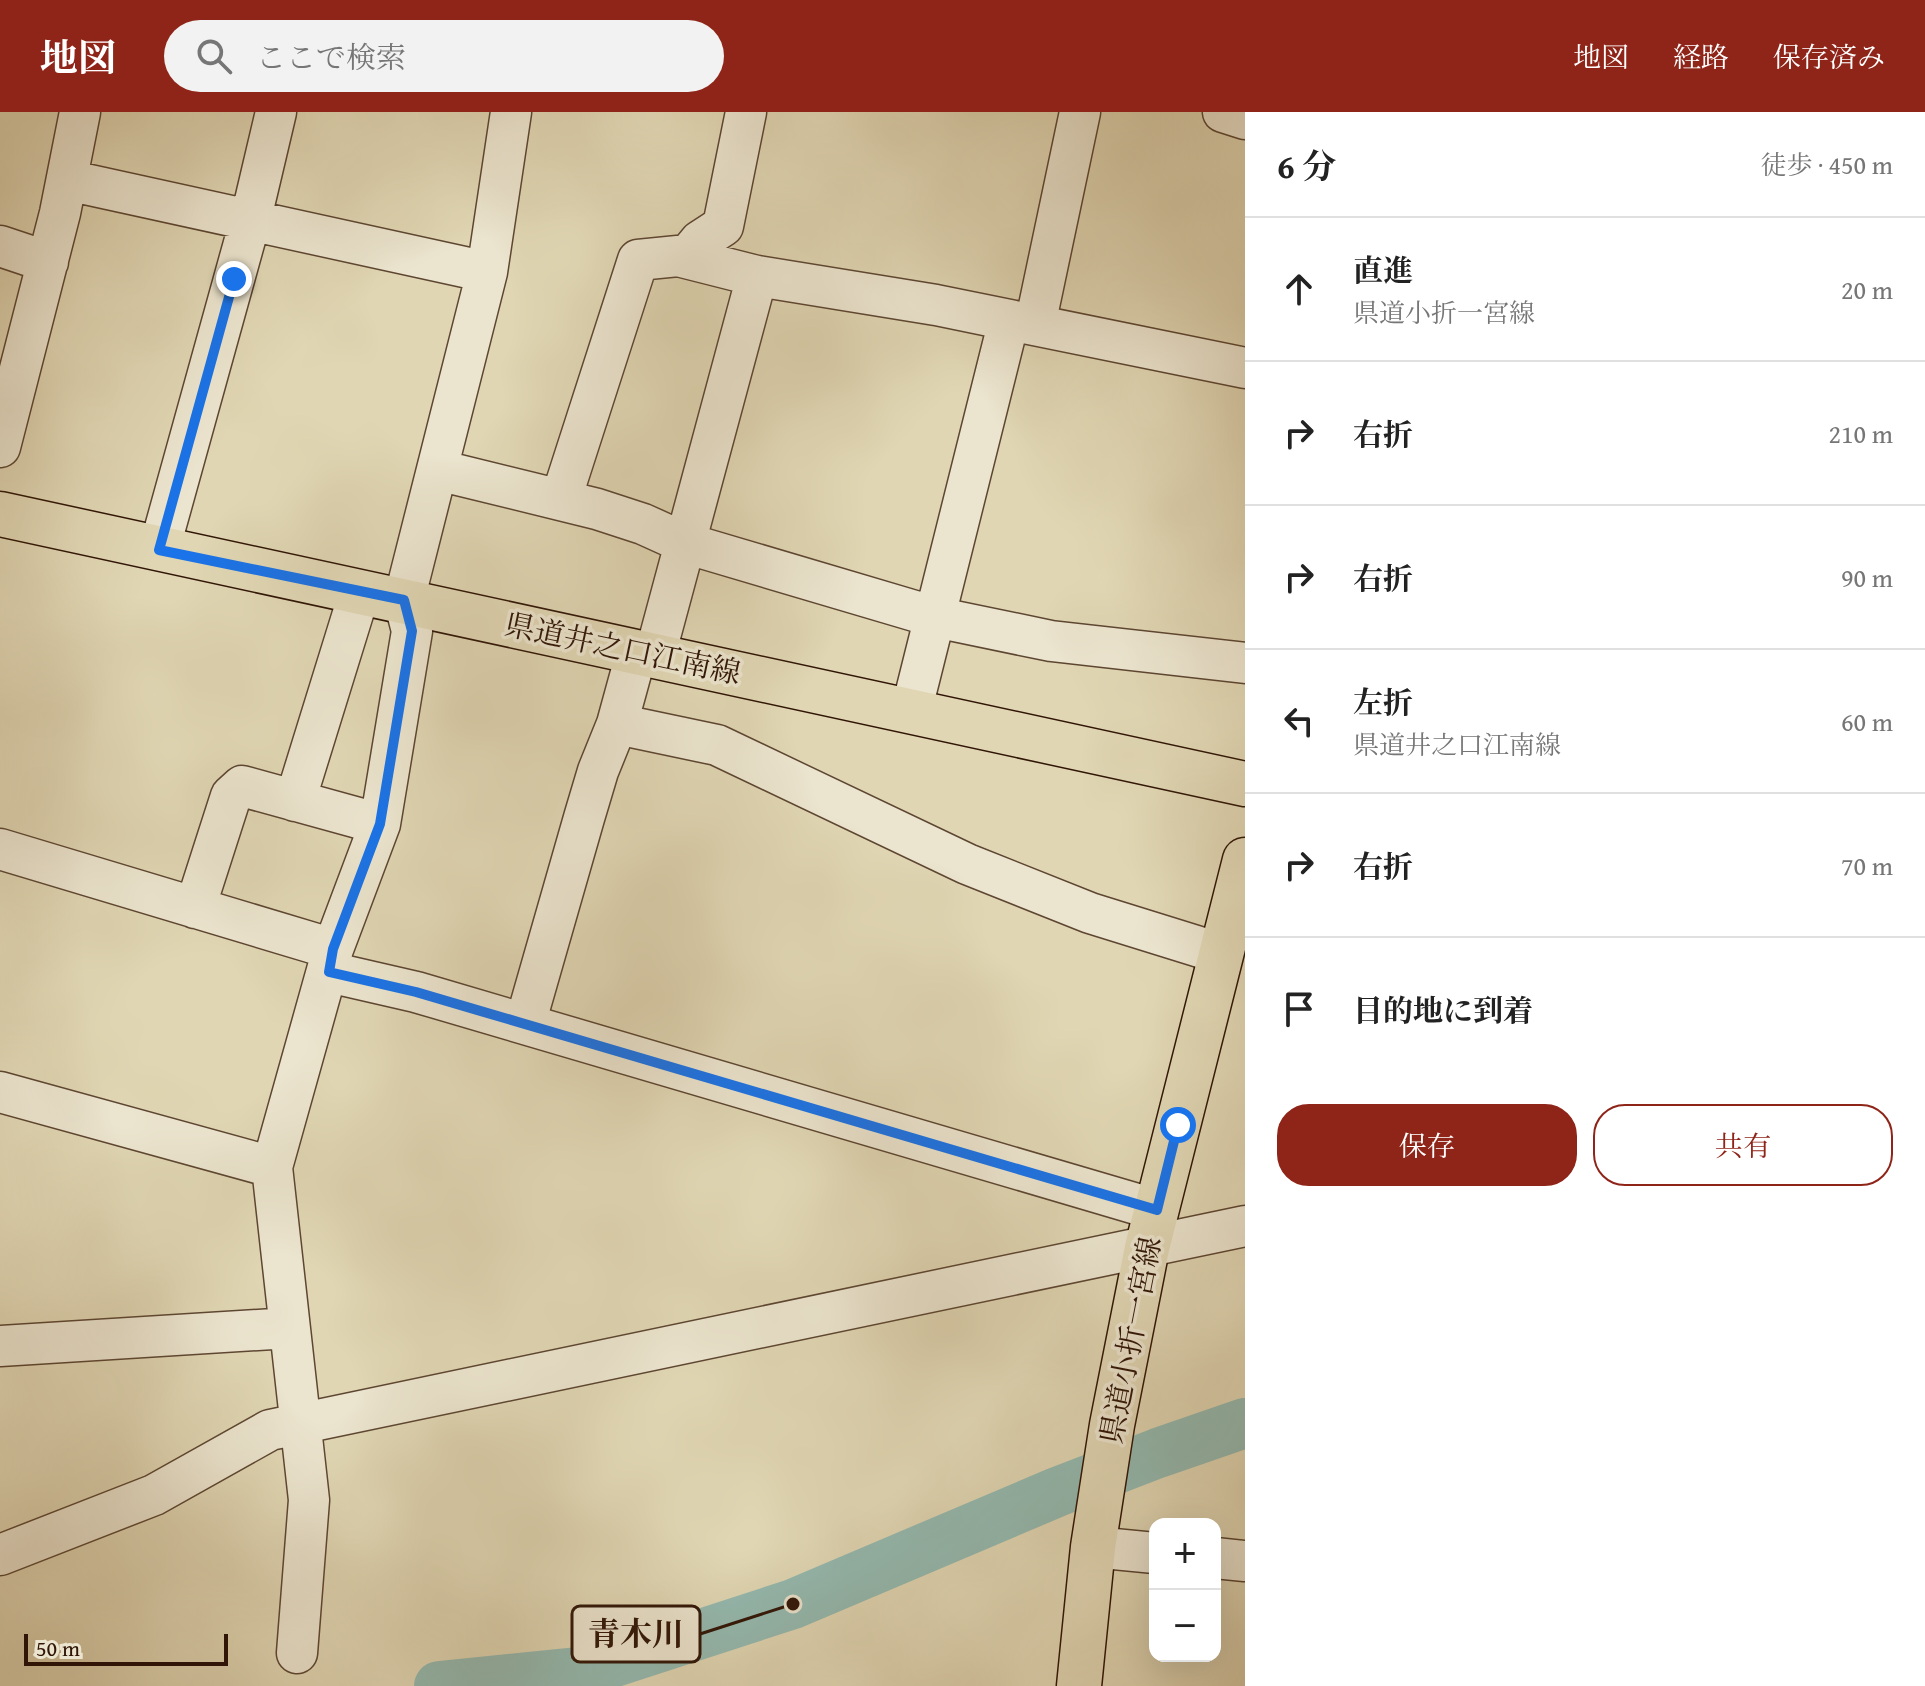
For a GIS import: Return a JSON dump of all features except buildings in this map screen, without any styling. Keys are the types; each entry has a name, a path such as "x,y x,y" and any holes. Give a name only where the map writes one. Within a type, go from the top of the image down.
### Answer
{"main road":[{"name":"県道井之口江南線","path":"0,514 1245,784"},
{"name":"県道小折一宮線","path":"1079,1686 1095,1534 1112,1425 1152,1229 1245,860"}],"street":[{"path":"0,447 48,262 80,112"},
{"path":"159,550 251,218 276,112"},
{"path":"297,1653 309,1500 272,1167 331,960 380,824 412,631 404,600 487,272 511,112"},
{"path":"686,258 700,241 723,226 746,112"},
{"path":"911,712 935,617 1080,112"},
{"path":"1223,112 1245,119"},
{"path":"67,180 487,272"},
{"path":"0,246 48,262"},
{"path":"561,499 638,260 678,256 757,276 936,305 1245,368"},
{"path":"525,1024 598,771 646,653 685,543 757,276"},
{"path":"438,470 561,499 643,524 685,543 935,617 1051,641 1245,663"},
{"path":"295,801 360,591"},
{"path":"617,724 717,745 967,864 1090,913 1222,954"},
{"path":"195,908 231,796 242,786 380,824"},
{"path":"0,849 195,908 416,992 525,1024 1152,1229"},
{"path":"0,1092 272,1167"},
{"path":"0,1555 154,1495 270,1430 1152,1229 1245,1226"},
{"path":"0,1346 289,1328"},
{"path":"1095,1534 1149,1551"},
{"path":"1221,1559 1245,1561"}],"waterway":[{"path":"439,1686 587,1671 793,1604 1057,1492 1245,1423"}],"place":[{"name":"青木川","path":"793,1604"}],"route":[{"path":"234,279 159,550 404,600 412,631 380,824 333,949 329,972 416,992 1157,1210 1178,1125"}]}
